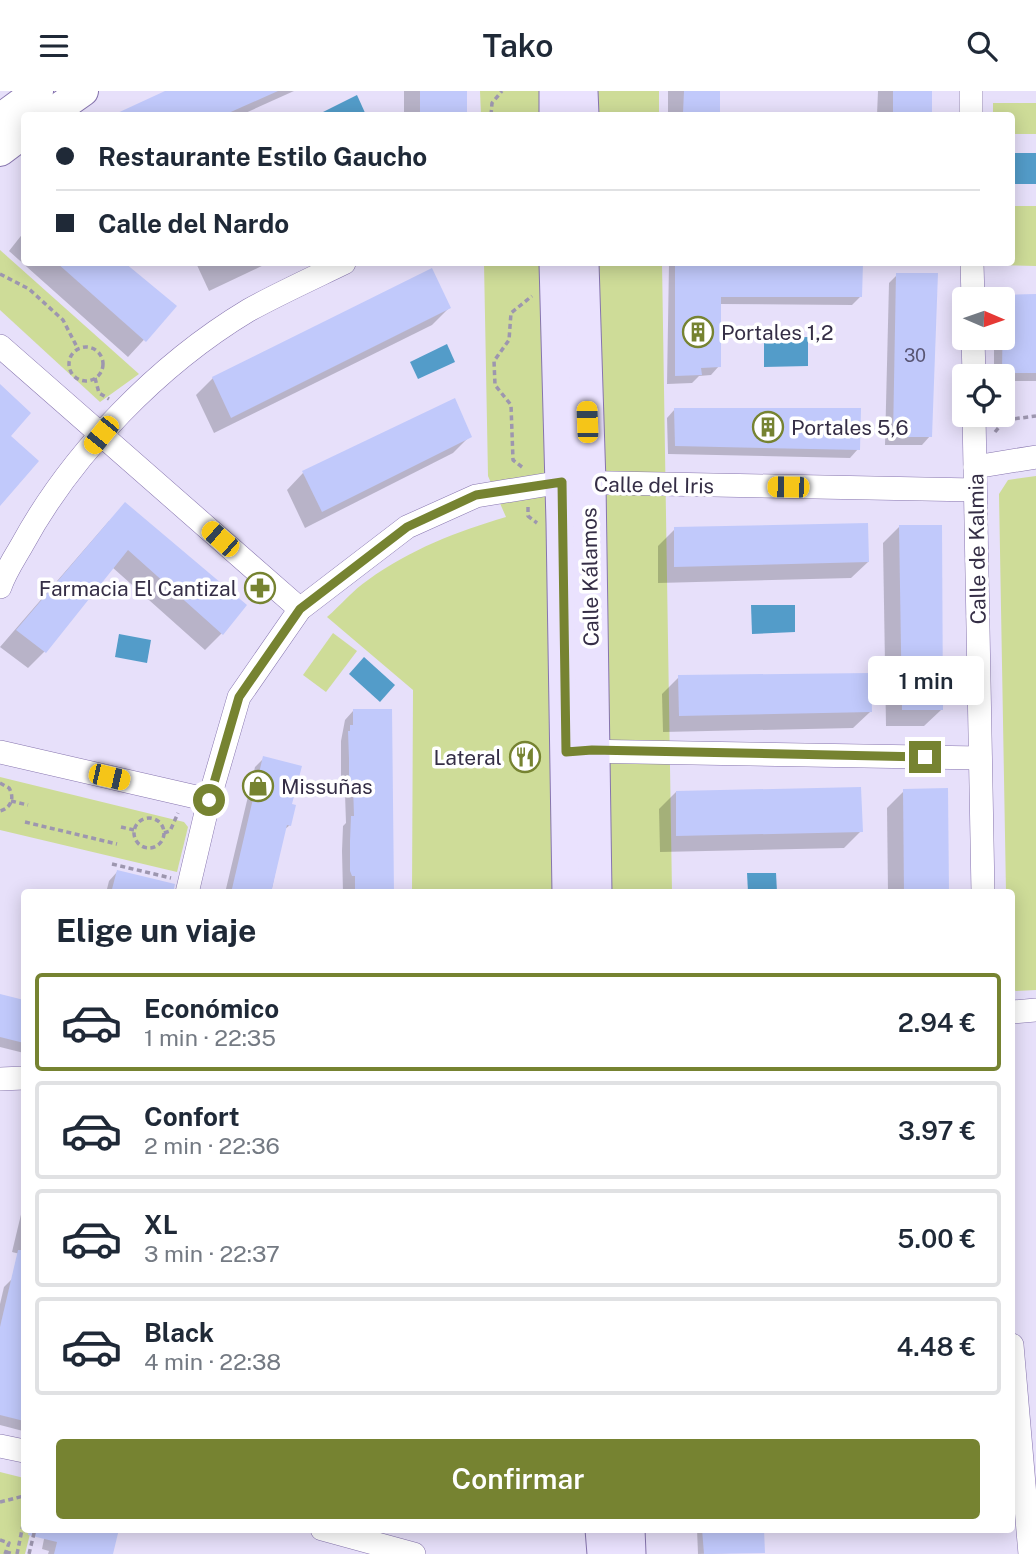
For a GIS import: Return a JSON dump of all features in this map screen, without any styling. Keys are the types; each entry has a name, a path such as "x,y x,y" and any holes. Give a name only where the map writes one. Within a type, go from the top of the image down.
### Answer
{"main road":[{"path":"556,91 556,112"},
{"path":"581,91 582,112"},
{"name":"Calle Kálamos","path":"569,889 579,751 575,483 582,266"},
{"name":"Calle Kálamos","path":"545,274 575,483"},
{"name":"Calle Kálamos","path":"579,751 595,889"},
{"path":"602,1533 604,1554"},
{"path":"628,1533 629,1554"}],"street":[{"path":"0,119 38,91"},
{"path":"53,112 83,91"},
{"path":"971,91 971,112"},
{"path":"0,151 21,135"},
{"path":"0,587 36,519 101,435 126,408 186,355 249,311 338,266"},
{"path":"972,266 973,287"},
{"path":"0,345 300,609"},
{"name":"Calle de Kalmia","path":"974,427 983,889"},
{"name":"Calle del Iris","path":"188,888 209,800 239,697 300,609 407,527 476,495 527,488 575,483 975,469 1036,457"},
{"path":"579,751 980,758"},
{"path":"0,752 209,800"},
{"path":"1015,1012 1036,1010"},
{"path":"0,1079 21,1078"},
{"path":"1015,1360 1028,1425 1030,1554"},
{"path":"0,1446 21,1450"},
{"path":"336,1533 414,1554"}],"path":[{"path":"491,112 492,103 502,91"},
{"path":"0,274 29,289 63,320 78,349"},
{"path":"540,525 528,516 526,470 513,460 511,405 495,385 494,361 509,340 511,313 531,296 545,274"},
{"path":"91,347 101,355 103,368 95,379 82,380 71,372 70,359 78,349 91,347"},
{"path":"89,397 99,393"},
{"path":"975,469 1005,420 1036,416"},
{"path":"0,783 11,791 9,806 0,811"},
{"path":"11,801 28,805"},
{"path":"151,818 161,823 162,840 154,847 144,847 136,841 134,830 140,821 151,818"},
{"path":"25,822 117,844"},
{"path":"121,827 134,830"},
{"path":"111,864 188,888"},
{"path":"0,1502 21,1497"},
{"path":"0,1540 9,1543 6,1553 15,1554 21,1531"},
{"path":"29,1554 34,1533"}],"green space":[{"path":"480,91 659,91 659,112 481,112"},
{"path":"993,103 1036,103 1036,134 1015,134 1015,112 993,112"},
{"path":"1015,206 1036,206 1036,266 1015,266"},
{"path":"0,250 139,374 100,402 0,310"},
{"path":"484,266 662,266 672,889 412,889 413,690 327,617 363,584 417,550 506,517 488,476"},
{"path":"1036,476 1036,990 1016,991 1015,889 1006,889 999,494 1008,480"},
{"path":"333,633 357,651 326,692 303,675"},
{"path":"0,777 184,822 188,827 177,872 0,830"},
{"path":"0,1472 21,1477 21,1533 30,1533 25,1554 0,1554"}],"water":[{"path":"357,95 365,112 323,112"},
{"path":"1015,153 1036,153 1036,184 1015,184"},
{"path":"808,337 808,366 764,367 764,338"},
{"path":"447,344 455,362 418,379 410,362"},
{"path":"751,605 795,605 795,632 752,634"},
{"path":"119,634 151,640 147,663 115,657"},
{"path":"364,657 395,685 380,702 349,674"},
{"path":"747,873 776,873 777,889 748,889"}],"building":[{"path":"165,91 278,91 231,112 120,112"},
{"path":"420,91 467,91 467,112 420,112"},
{"path":"684,91 720,91 720,112 683,112"},
{"path":"893,91 932,91 932,112 893,112"},
{"path":"60,266 129,266 177,306 146,342"},
{"name":"Portales 1,2","path":"675,266 863,266 862,297 721,297 721,367 701,368 702,375 675,376"},
{"path":"432,268 451,308 231,418 212,377"},
{"path":"896,273 938,273 932,437 893,437"},
{"path":"1036,294 1036,373 1015,373 1015,364 1002,364 1002,350 1015,350 1015,295"},
{"path":"0,384 31,413 11,436 39,461 0,506"},
{"path":"455,398 472,437 322,512 302,471"},
{"name":"Portales 5,6","path":"674,408 861,408 860,450 675,446"},
{"path":"125,502 247,605 223,635 128,550 46,653 16,630"},
{"path":"868,523 869,562 674,567 674,527"},
{"path":"899,525 942,525 943,710 902,710"},
{"path":"871,673 872,712 679,716 678,675"},
{"path":"353,709 392,709 394,889 355,889 355,876 352,876 350,871 351,816 354,816 353,785 349,779 348,731 350,725 353,725"},
{"path":"263,756 302,766 292,804 296,805 291,826 287,825 272,889 232,889"},
{"path":"861,787 863,832 676,836 676,791"},
{"path":"948,788 949,889 904,889 903,789"},
{"path":"117,870 175,884 174,889 112,889"},
{"path":"0,994 21,999 21,1042 0,1037"},
{"path":"18,1250 21,1250 21,1420 0,1415 0,1327"},
{"path":"118,1533 113,1554 54,1554 57,1542 28,1535"},
{"path":"702,1533 764,1533 765,1553 704,1554"}],"place":[{"name":"Portales 1,2","path":"698,332"},
{"name":"Portales 5,6","path":"768,427"},
{"name":"Farmacia El Cantizal","path":"260,588"},
{"name":"Lateral","path":"525,757"},
{"name":"Missuñas","path":"258,786"}],"route":[{"path":"209,800 239,697 300,609 407,527 476,495 562,482 566,752 592,750 925,757"}]}
